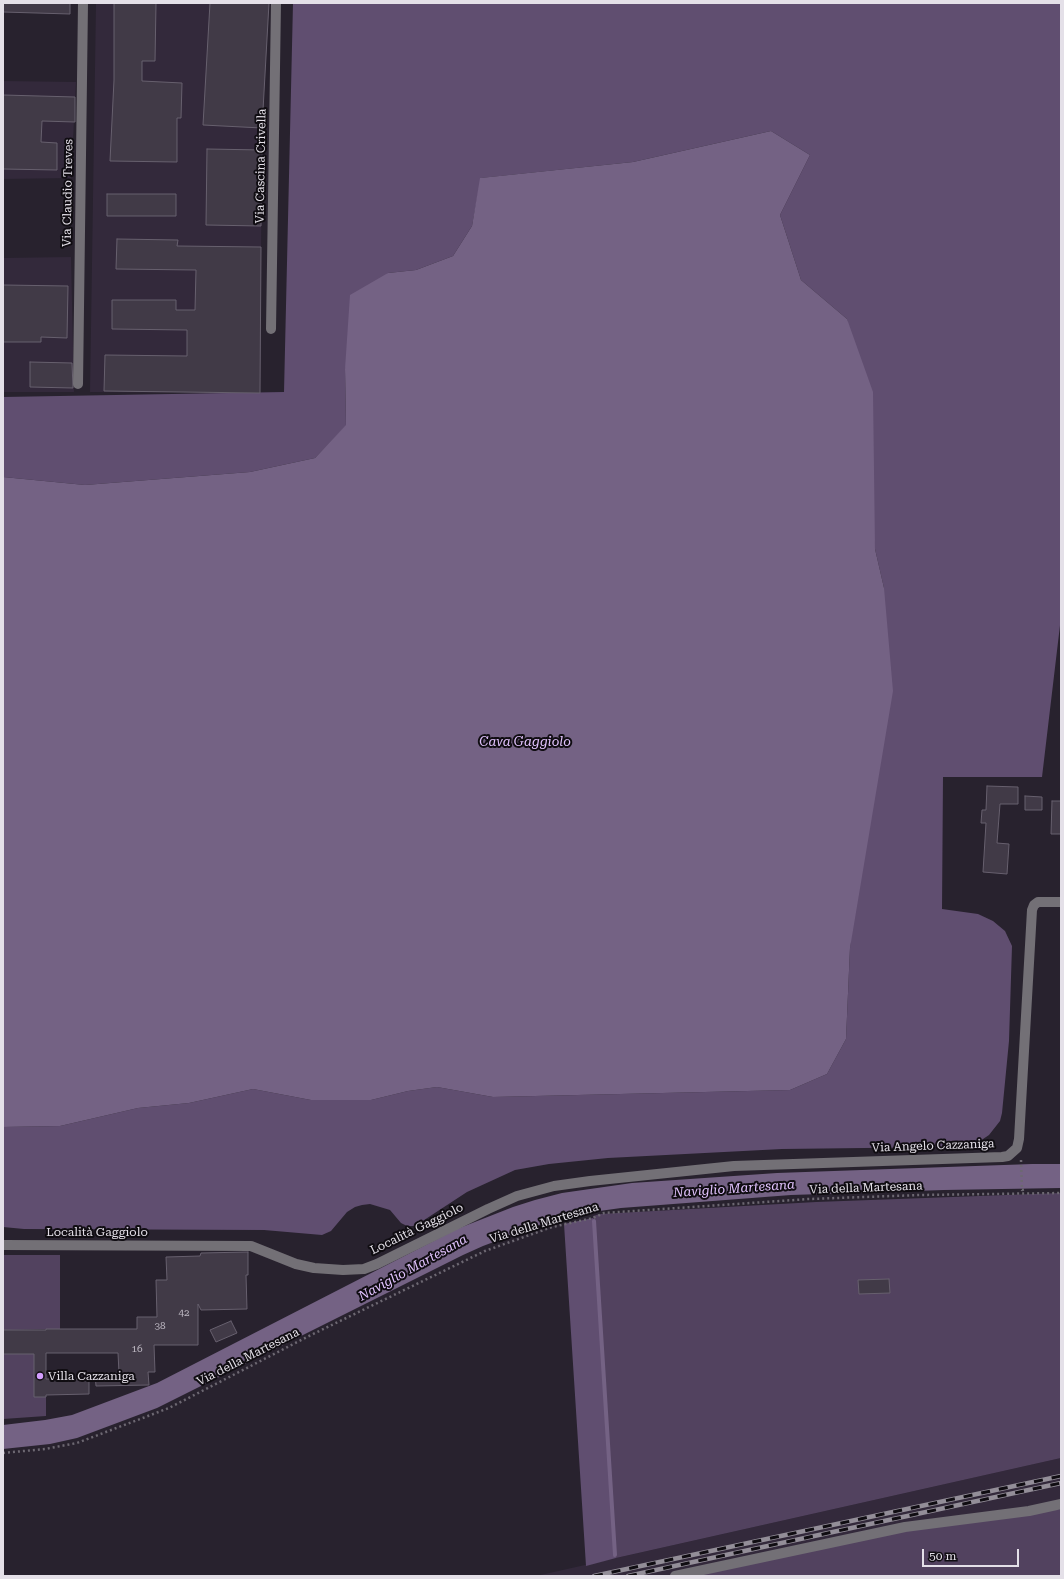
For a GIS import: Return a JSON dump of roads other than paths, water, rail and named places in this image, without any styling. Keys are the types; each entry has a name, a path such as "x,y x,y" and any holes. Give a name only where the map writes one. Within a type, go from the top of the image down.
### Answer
{"street":[{"name":"Via Claudio Treves","path":"78,384 83,3"},
{"name":"Via Cascina Crivella","path":"271,329 276,3"},
{"name":"Via Angelo Cazzaniga","path":"648,1175 734,1166 1002,1157 1013,1152 1017,1148 1018,1139 1032,910 1034,905 1038,902 1061,902"},
{"name":"Località Gaggiolo","path":"3,1245 252,1246 296,1264 314,1268 343,1270 364,1269 377,1264 488,1208 517,1196 554,1186 648,1175"},
{"path":"675,1576 905,1527 1029,1511 1061,1504"}],"water":[{"name":"Cava Gaggiolo","path":"771,131 810,155 780,215 801,280 847,319 873,392 875,549 884,588 893,691 850,948 846,1039 827,1074 790,1090 493,1097 437,1087 408,1091 371,1100 311,1100 253,1089 189,1103 138,1108 60,1126 3,1127 3,477 85,485 250,472 315,458 346,425 345,369 350,295 388,273 416,270 453,256 472,226 480,178 633,162"},
{"name":"Naviglio Martesana","path":"1061,1164 1061,1188 791,1195 621,1208 571,1215 555,1219 463,1255 157,1408 77,1438 50,1444 3,1449 3,1425 72,1415 157,1383 457,1229 535,1200 562,1193 632,1183 777,1173"}],"waterway":[{"path":"594,1221 615,1555"}],"railway":[{"path":"594,1576 1061,1476"},
{"path":"628,1576 1061,1483"}],"place":[{"name":"Villa Cazzaniga","path":"40,1376"}]}
